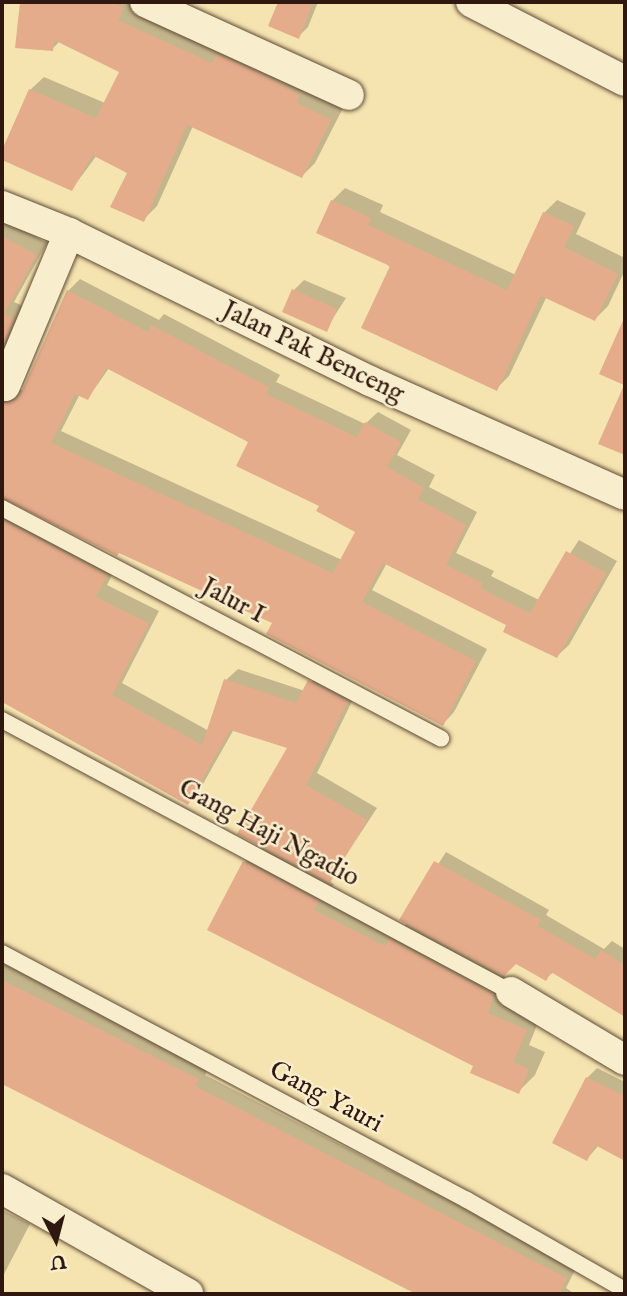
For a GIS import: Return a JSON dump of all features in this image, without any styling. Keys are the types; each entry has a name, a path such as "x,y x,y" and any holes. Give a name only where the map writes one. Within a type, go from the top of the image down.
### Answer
{"street":[{"path":"145,2 349,95"},
{"path":"471,2 625,81"},
{"name":"Jalan Pak Benceng","path":"2,206 69,233 370,381 625,495"},
{"path":"5,386 69,233"},
{"path":"511,992 625,1060"},
{"path":"2,1189 188,1294"}],"lane":[{"name":"Jalur I","path":"2,508 441,738"},
{"name":"Gang Haji Ngadio","path":"2,720 511,992"},
{"name":"Gang Yauri","path":"2,953 467,1200 625,1290"}],"building":[{"path":"20,2 110,2 124,8 118,20 212,63 217,54 271,79 300,95 297,103 331,120 302,178 187,125 144,222 110,207 127,173 92,155 72,191 2,160 2,150 29,89 96,118 119,72 54,40 53,51 15,48"},
{"path":"278,2 313,2 299,39 268,26"},
{"path":"331,200 371,218 368,225 507,290 543,212 574,226 564,247 618,274 595,321 541,296 497,391 361,328 390,266 316,233"},
{"path":"2,236 37,255 4,314 14,319 2,348"},
{"path":"292,289 337,309 327,332 282,312"},
{"path":"67,290 148,332 151,325 269,387 266,394 357,437 365,422 401,442 387,467 424,488 418,499 466,525 446,565 483,583 480,588 530,613 566,551 606,573 557,658 503,632 506,625 383,563 362,602 476,661 443,726 266,634 272,623 119,553 117,556 2,498 2,403 15,400 21,393","holes":["106,368 248,442 236,466 319,506 316,511 355,532 333,573 51,443 75,394 88,400"]},
{"path":"625,316 625,455 598,444 624,385 599,374"},
{"path":"2,520 107,575 96,597 149,623 112,695 202,745 224,679 296,703 308,680 348,701 306,785 367,820 330,883 237,834 287,748 230,730 188,805 2,702"},
{"path":"243,861 319,901 314,910 385,946 389,939 494,995 488,1013 527,1030 513,1062 529,1069 519,1094 470,1073 473,1066 207,930"},
{"path":"434,861 541,920 538,926 595,959 601,950 625,965 625,1017 551,972 546,981 516,964 504,976 399,920"},
{"path":"2,980 199,1079 195,1086 567,1278 559,1294 416,1294 2,1084"},
{"path":"586,1077 625,1096 625,1161 595,1145 587,1161 552,1143"}]}
